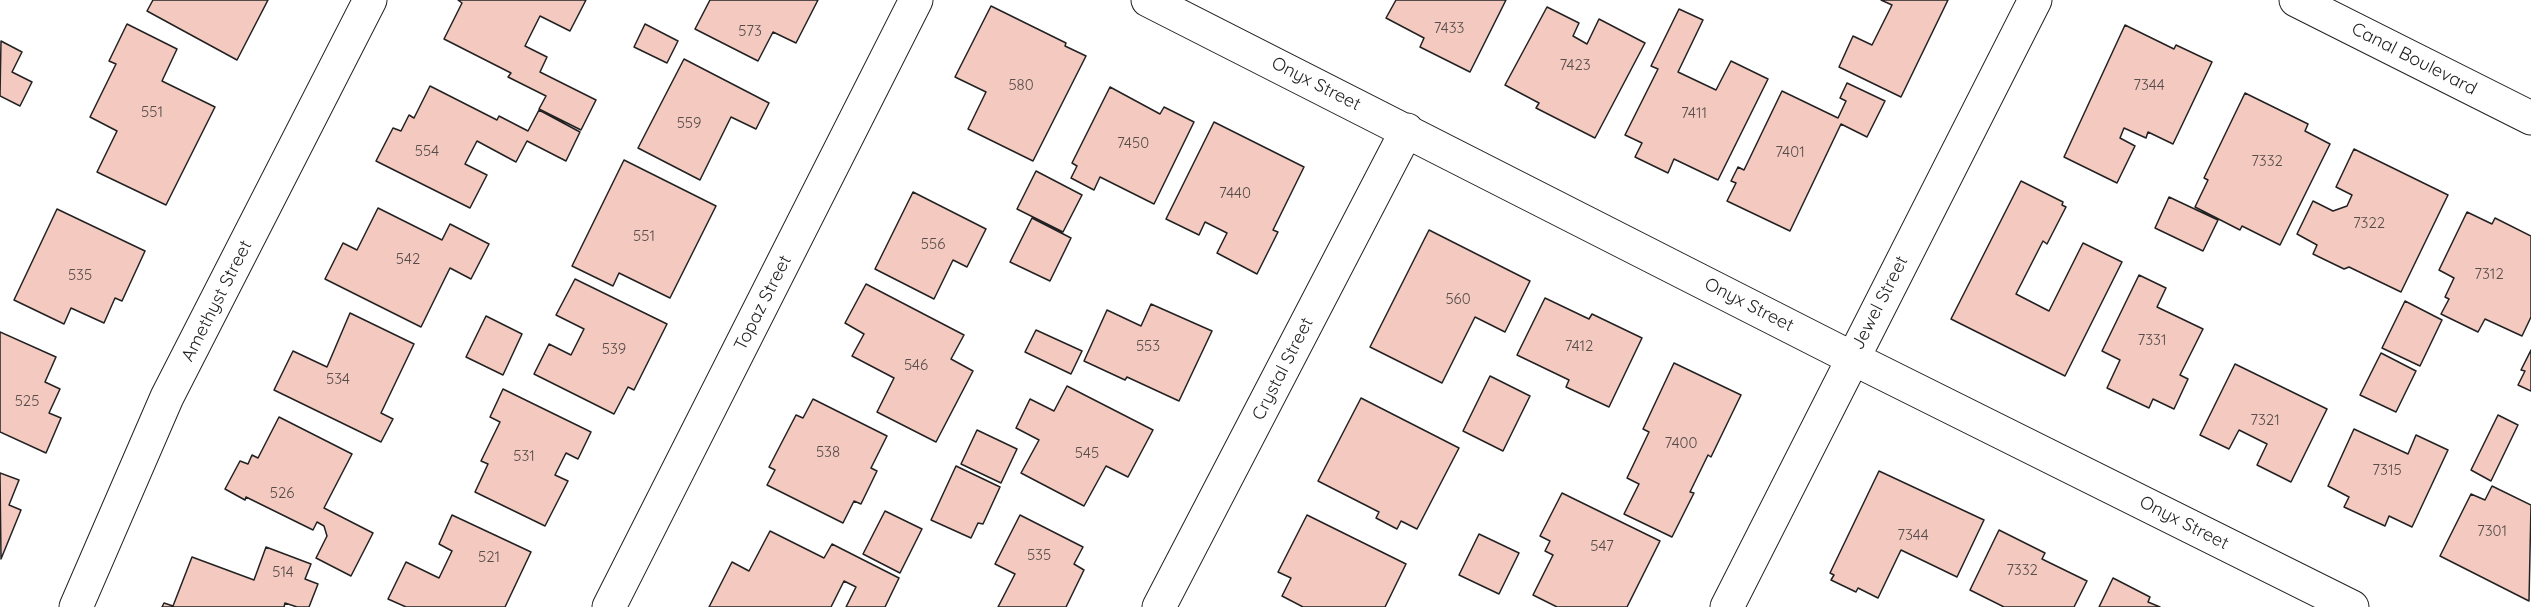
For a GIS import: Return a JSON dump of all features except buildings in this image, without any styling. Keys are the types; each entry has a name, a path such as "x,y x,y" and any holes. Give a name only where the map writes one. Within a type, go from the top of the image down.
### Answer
{"street":[{"name":"Amethyst Street","path":"76,607 167,397 369,0"},
{"name":"Topaz Street","path":"609,607 916,0"},
{"name":"Onyx Street","path":"1148,0 1852,358 2352,607"},
{"name":"Jewel Street","path":"1727,607 2036,0"},
{"name":"Canal Boulevard","path":"2296,0 2531,118"},
{"name":"Crystal Street","path":"1159,607 1407,130"}]}
